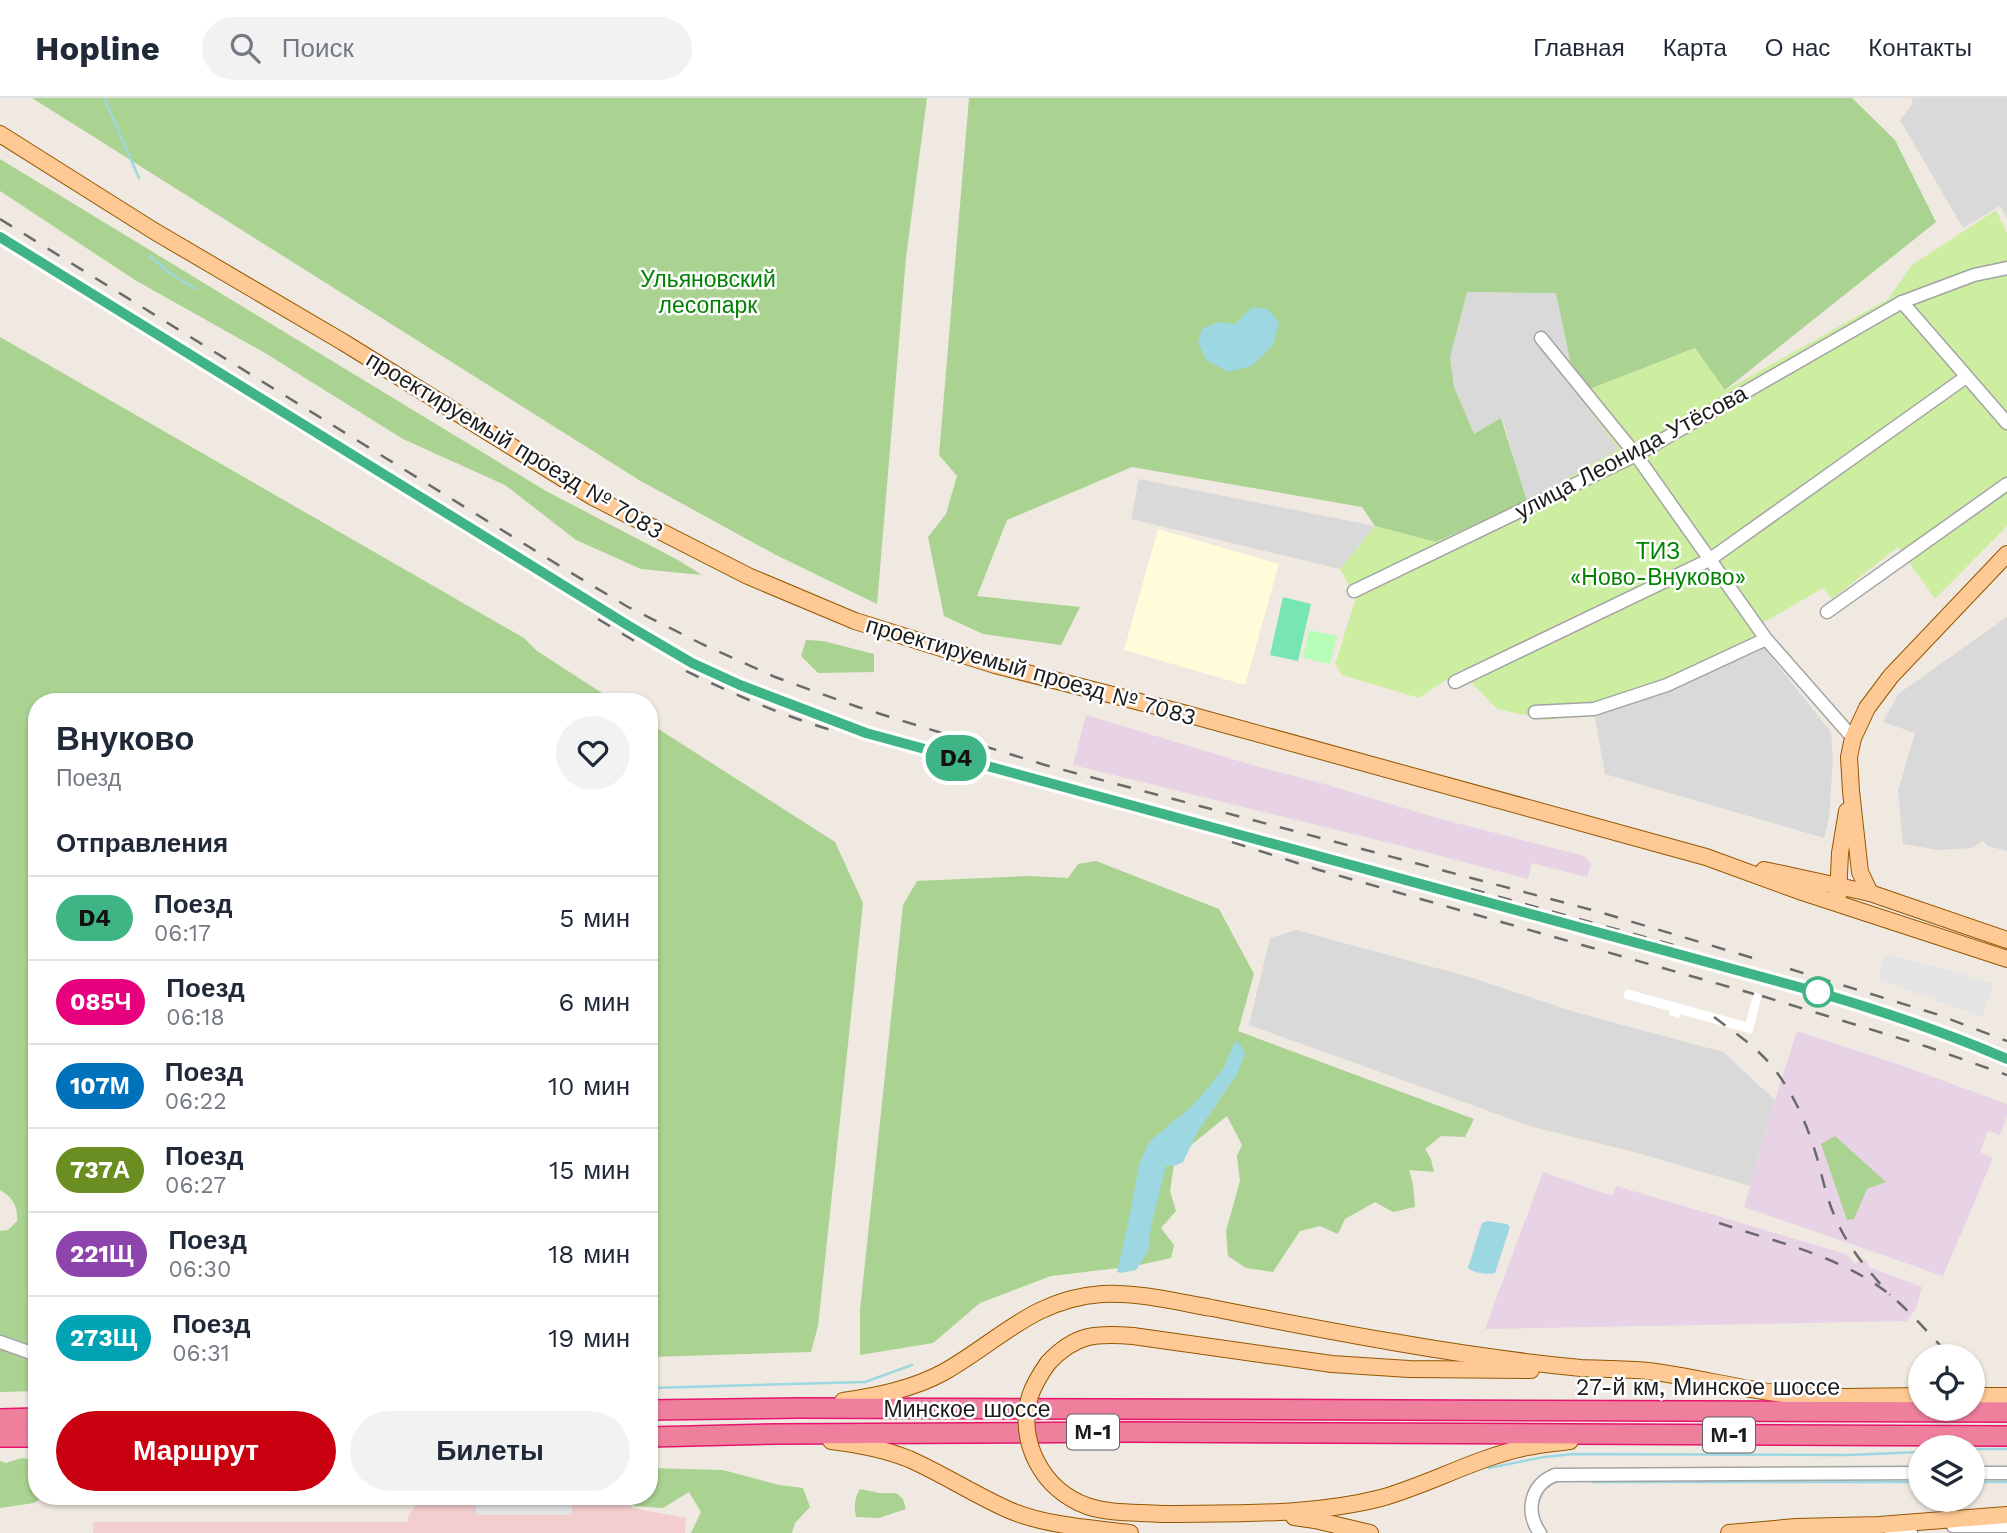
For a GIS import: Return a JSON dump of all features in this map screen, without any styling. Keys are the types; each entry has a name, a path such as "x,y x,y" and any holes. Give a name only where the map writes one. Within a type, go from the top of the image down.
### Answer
{"highway":[{"name":"Минское шоссе","path":"658,1410 1409,1411"},
{"name":"27-й км, Минское шоссе","path":"1409,1411 2007,1412"},
{"path":"0,1419 28,1418"},
{"name":"Минское шоссе","path":"658,1437 1130,1432 1410,1433"},
{"name":"27-й км, Минское шоссе","path":"1410,1433 2007,1436"},
{"path":"0,1437 28,1437"}],"main road":[{"name":"проектируемый проезд № 7083","path":"0,134 154,231 343,342 593,497 760,581 855,621 927,646 995,665 1303,746 1713,860 2007,959"},
{"path":"1870,894 1860,872 1851,791 1849,757 1853,737 1867,708 1891,676 2007,554"},
{"path":"1839,904 1844,888 1840,853 1851,791"},
{"name":"проектируемый проезд № 7083","path":"1713,860 1870,894 2007,940"},
{"path":"1844,888 1860,872"},
{"path":"799,1408 874,1396 922,1382 946,1371 1038,1311 1081,1297 1104,1294 1164,1299 1516,1361 1664,1374 1791,1395 1908,1396"},
{"path":"1583,1368 1502,1371 1409,1369 1332,1364 1133,1336 1086,1336 1060,1350 1038,1378 1027,1410 1029,1445 1045,1476 1064,1494 1087,1506 1104,1510 1162,1514 1264,1513 1331,1507 1380,1498 1528,1447 1629,1434"},
{"path":"1664,1374 1778,1402 1866,1412"},
{"path":"1985,1396 2007,1395"},
{"path":"776,1434 848,1443 882,1451 908,1459 1010,1510 1034,1518 1058,1524 1130,1533"},
{"path":"1264,1513 1315,1520 1370,1533"},
{"path":"1729,1533 2007,1515"}],"street":[{"name":"улица Леонида Утёсова","path":"1354,591 1636,455 1902,302 1974,275 2007,268"},
{"path":"1902,302 2007,423"},
{"path":"1541,338 1636,455 1766,639 1853,737"},
{"path":"1455,682 1709,560 1966,377"},
{"path":"1827,611 2007,484"},
{"path":"1535,712 1594,709 1667,685 1766,639"},
{"path":"0,1342 28,1352"},
{"path":"1540,1533 1531,1512 1532,1501 1545,1479 1555,1475 1908,1473"},
{"path":"1985,1473 2007,1473"},
{"path":"1879,1525 2007,1526"},
{"path":"1879,1525 1911,1533"}],"shaded area":[{"path":"1911,98 2007,98 2007,218 2000,206 1963,228 1900,120 1913,103"},
{"path":"1466,292 1556,293 1577,394 1619,449 1527,501 1502,418 1474,435 1454,387 1450,357"},
{"path":"1139,479 1375,526 1340,569 1131,519"},
{"path":"1158,529 1279,564 1245,685 1124,650"},
{"path":"2007,617 2007,851 1988,846 1983,841 1971,848 1938,850 1903,844 1898,791 1915,733 1883,722 1898,694"},
{"path":"1763,647 1831,732 1833,758 1829,818 1824,838 1605,774 1594,712 1609,710 1674,689"},
{"path":"1086,715 1437,818 1584,856 1591,863 1587,877 1532,863 1528,879 1073,765"},
{"path":"1296,930 1473,978 1578,1013 1723,1052 1775,1100 1750,1186 1638,1153 1533,1127 1249,1025 1270,938"},
{"path":"1886,954 1994,983 1982,1017 1878,979"},
{"path":"1797,1031 2007,1104 2007,1117 2000,1135 1988,1131 1980,1152 1993,1158 1943,1276 1744,1207"},
{"path":"1543,1172 1612,1196 1616,1186 1846,1254 1855,1264 1862,1259 1867,1261 1869,1267 1922,1287 1916,1308 1907,1321 1485,1329"},
{"path":"416,1505 631,1505 632,1508 686,1518 685,1533 93,1533 93,1522 407,1522"},
{"path":"476,1505 572,1505 572,1515 476,1515"}],"green space":[{"name":"Ульяновский лесопарк","path":"32,98 927,98 906,258 877,604 776,555 639,480"},
{"path":"969,98 1852,98 1895,140 1936,222 1725,390 1695,348 1577,394 1556,293 1467,292 1450,357 1454,387 1474,434 1501,418 1527,501 1436,542 1375,526 1362,507 1132,467 1007,520 977,596 1080,607 1061,645 983,634 944,616 928,537 946,514 957,476 939,455"},
{"path":"0,159 546,491 702,575 641,569 576,540 505,485 403,439 265,353 135,280 0,191"},
{"name":"ТИЗ «Ново-Внуково»","path":"1996,210 2007,233 2007,526 1935,599 1898,547 1832,599 1823,588 1763,623 1763,647 1674,689 1609,710 1548,720 1497,709 1463,669 1419,698 1342,675 1335,664 1356,598 1340,569 1375,526 1436,542 1527,501 1619,449 1577,394 1696,348 1726,390 1888,299 1912,265"},
{"path":"0,337 524,638 537,651 602,693 28,693 28,1391 0,1392 0,1231 8,1230 17,1221 17,1216 14,1203 0,1190"},
{"path":"1283,597 1311,604 1298,661 1270,655"},
{"path":"1309,630 1337,636 1330,664 1303,658"},
{"path":"806,640 823,641 874,654 874,672 818,673 801,656"},
{"path":"658,729 835,842 863,903 818,1326 811,1352 658,1357"},
{"path":"1096,861 1219,909 1254,974 1238,1031 1474,1119 1465,1137 1441,1136 1425,1149 1434,1172 1409,1170 1415,1207 1393,1212 1375,1202 1345,1219 1338,1234 1320,1226 1300,1231 1273,1272 1246,1268 1228,1256 1226,1231 1240,1181 1237,1156 1242,1145 1227,1116 1175,1158 1170,1191 1176,1211 1161,1228 1174,1245 1171,1258 1135,1266 1051,1276 980,1303 933,1343 860,1355 860,1310 903,905 917,881 1028,876 1068,878 1078,864"},
{"path":"1835,1136 1886,1182 1867,1189 1854,1219 1847,1220 1821,1144"},
{"path":"28,1459 28,1504 0,1508 0,1461 6,1463"},
{"path":"658,1468 723,1470 779,1485 803,1488 810,1507 795,1523 792,1533 691,1533 701,1512 689,1492 663,1508 633,1506 658,1505"},
{"path":"860,1489 896,1493 903,1499 906,1509 879,1518 856,1517 855,1503"}],"water":[{"path":"1252,307 1268,309 1279,322 1273,345 1252,366 1229,372 1206,360 1198,342 1202,329 1217,322 1235,324"},
{"path":"1235,1041 1241,1045 1245,1054 1237,1074 1198,1131 1183,1162 1166,1166 1151,1227 1148,1252 1136,1270 1117,1272 1139,1164 1149,1142 1193,1105 1208,1088 1224,1067"},
{"path":"1488,1221 1507,1224 1510,1227 1495,1273 1488,1274 1468,1268 1482,1223"}],"pier":[{"path":"1626,989 1746,1022 1754,992 1762,995 1752,1034 1680,1014 1679,1018 1669,1015 1670,1011 1623,998"}],"waterway":[{"path":"104,98 139,178"},
{"path":"150,256 195,289"},
{"path":"658,1388 865,1382 912,1365"},
{"path":"1985,1449 2007,1449"},
{"path":"1489,1468 1573,1454 1849,1455 1908,1453"},
{"path":"1592,1482 1908,1482"},
{"path":"1985,1482 2007,1482"}],"railway":[{"path":"0,219 628,607 775,677 858,707 1045,765 1596,911 1763,961"},
{"path":"0,237 629,626 692,663 740,685 866,733 1482,901"},
{"path":"598,619 646,648"},
{"path":"686,671 757,704 831,730"},
{"path":"1232,842 1319,870 1754,994"},
{"path":"1471,889 1677,946"},
{"path":"1661,950 1759,976"},
{"path":"1790,969 1939,1015 2007,1041"},
{"path":"1786,984 1898,1017 2007,1059"},
{"path":"1762,996 1928,1047 2007,1075"},
{"path":"1714,1017 1757,1050 1785,1084 1806,1127 1840,1228 1859,1258 1890,1295"},
{"path":"1719,1223 1807,1251 1870,1281 1905,1308 1939,1344"}],"train":[{"name":"D4","path":"0,237 629,626 692,663 740,685 866,733 1373,869 1880,1010 2007,1059"}]}
